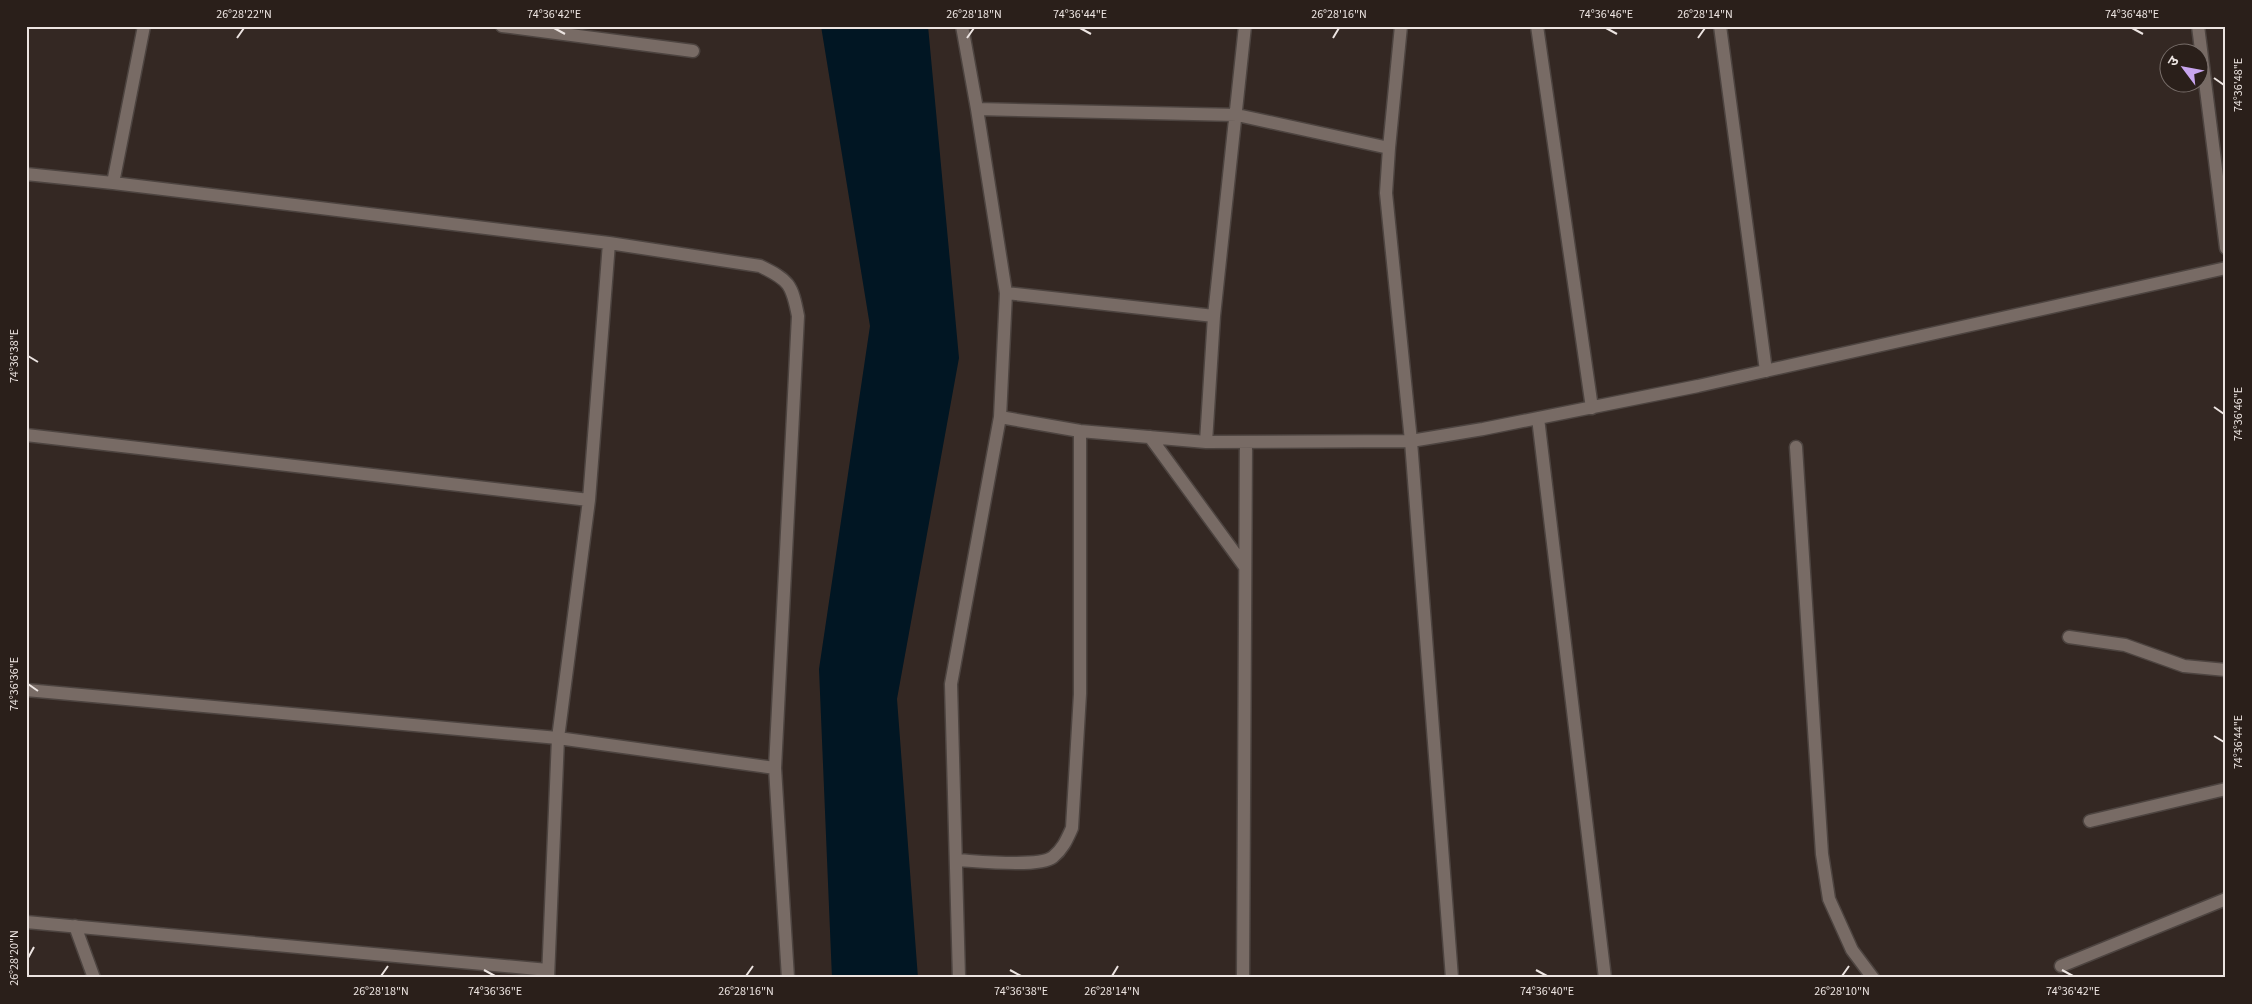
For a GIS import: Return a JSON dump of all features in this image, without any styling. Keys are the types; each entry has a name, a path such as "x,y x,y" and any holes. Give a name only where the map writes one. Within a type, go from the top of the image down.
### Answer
{"street":[{"path":"113,183 144,26"},
{"path":"502,26 693,51"},
{"path":"959,978 951,684 1000,417 1006,293 962,26"},
{"path":"1206,442 1214,316 1237,115 1245,26"},
{"path":"1401,26 1386,193 1411,441 1452,978"},
{"path":"1537,26 1592,408"},
{"path":"1720,26 1766,371"},
{"path":"2198,26 2226,248"},
{"path":"977,109 1237,115 1389,148"},
{"path":"26,174 610,244 760,266 781,276 794,291 798,316 775,768 788,978"},
{"path":"26,922 548,974 558,738 589,500 610,244"},
{"path":"1000,417 1080,431 1206,442 1411,441 1592,408 2226,268"},
{"path":"1006,293 1214,316"},
{"path":"1538,418 1605,978"},
{"path":"956,860 1037,863 1052,858 1065,845 1072,828 1080,694 1080,431"},
{"path":"26,435 589,500"},
{"path":"1150,437 1245,567"},
{"path":"1243,978 1246,442"},
{"path":"1796,447 1822,854 1829,899 1852,950 1873,978"},
{"path":"2069,638 2125,645 2184,666 2226,670"},
{"path":"26,690 558,738 775,768"},
{"path":"2090,821 2226,789"},
{"path":"2061,966 2226,899"},
{"path":"75,926 94,978"}],"water":[{"path":"821,26 928,26 959,358 897,699 918,978 832,978 819,669 870,326"}]}
